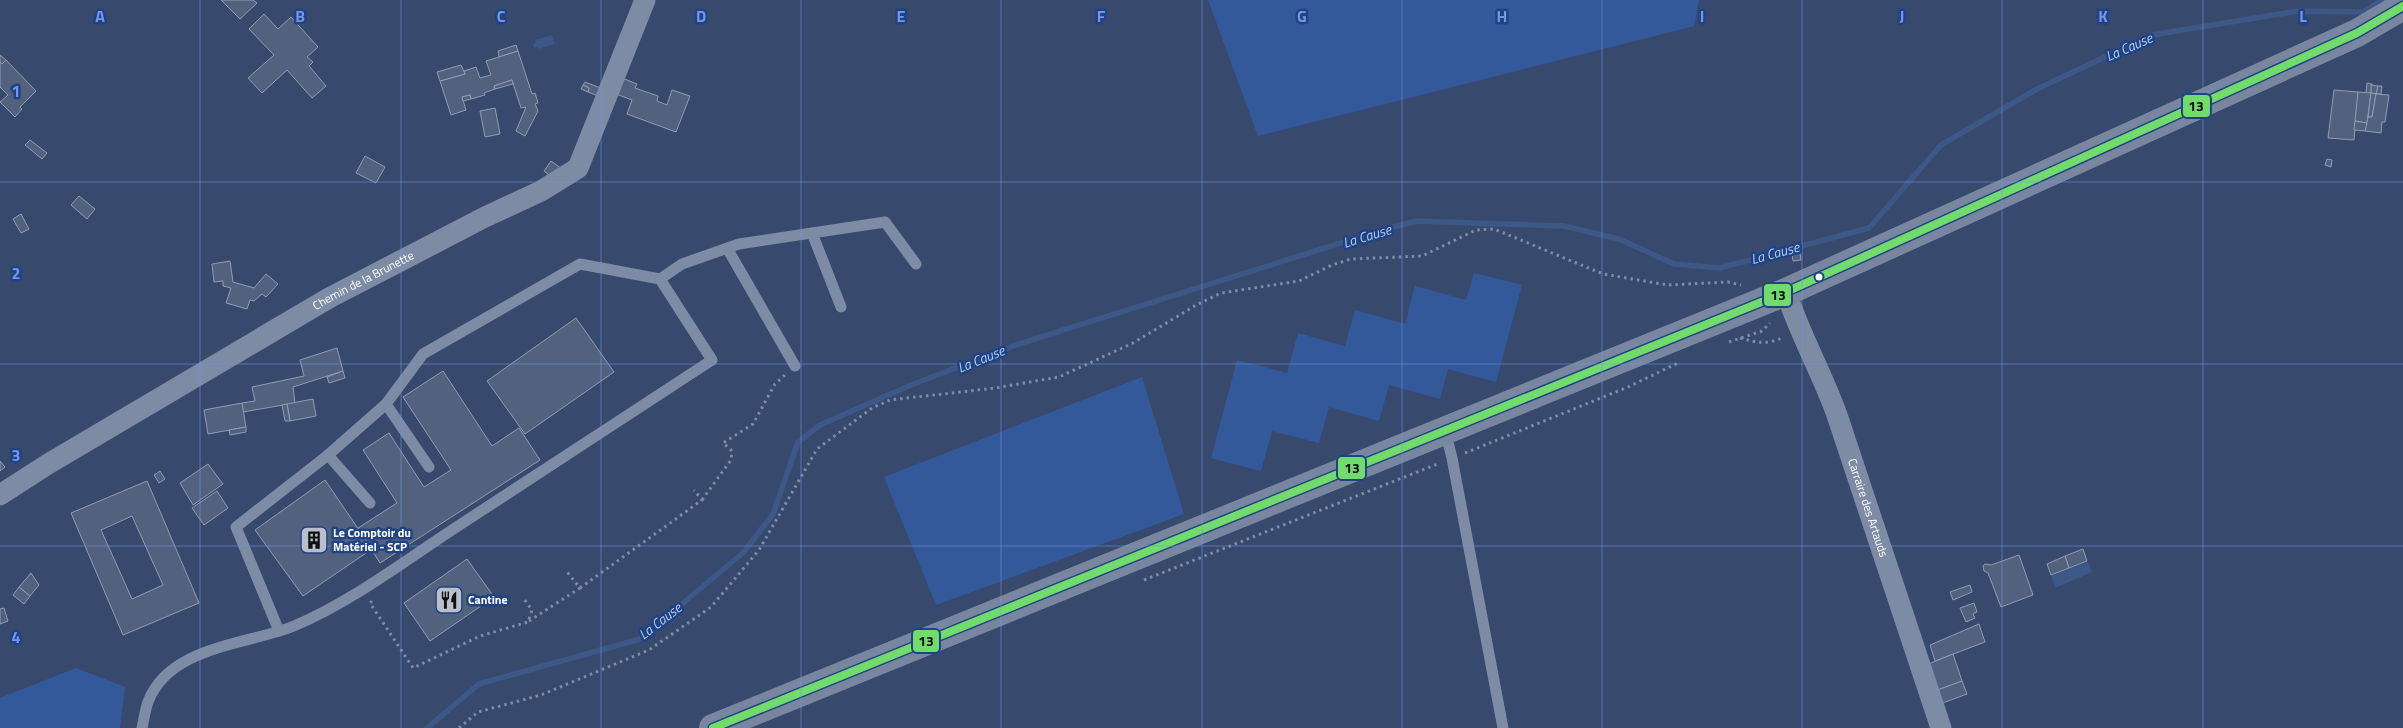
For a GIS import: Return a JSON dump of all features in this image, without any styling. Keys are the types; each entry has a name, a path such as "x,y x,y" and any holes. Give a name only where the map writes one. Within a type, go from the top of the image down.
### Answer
{"street":[{"name":"Chemin de la Brunette","path":"0,495 48,464 329,298 485,217 541,191 578,168 645,0"},
{"path":"713,728 1445,430 1788,298 2358,33 2403,6"},
{"name":"Carraire des Artauds","path":"1788,298 1834,406 1941,728"}],"lane":[{"path":"660,280 682,264 739,244 885,222 916,264"},
{"path":"812,233 841,307"},
{"path":"728,248 795,366"},
{"path":"142,728 149,701 156,689 169,674 185,662 201,654 280,631 308,619 367,586 712,360 660,280 580,264 423,354 386,404 328,455 236,527 280,631"},
{"path":"386,404 429,467"},
{"path":"1445,430 1452,458 1503,728"},
{"path":"328,455 370,503"}],"path":[{"path":"459,728 478,712 541,695 649,650 711,606 759,550 816,449 872,408 890,400 994,388 1059,376 1133,344 1198,304 1221,293 1300,281 1332,265 1351,259 1422,256 1476,230 1494,229 1603,274 1668,285 1728,282 1747,287"},
{"path":"1724,344 1768,328 1774,316 1788,298"},
{"path":"1740,338 1761,344 1769,344 1800,329"},
{"path":"1138,582 1628,387 1683,360"},
{"path":"367,586 374,597 370,603 413,668 480,636 528,622 580,588 702,500 731,460 732,451 723,443 753,424 775,384 795,366"},
{"path":"694,490 702,500"},
{"path":"567,572 580,588"},
{"path":"524,599 532,610 528,622"}],"shaded area":[{"path":"1208,0 1699,0 1694,26 1258,136"},
{"path":"552,35 555,44 538,49 538,47 534,48 535,40"},
{"path":"1474,273 1522,285 1496,382 1448,369 1440,399 1389,385 1379,421 1329,407 1319,443 1272,431 1261,471 1211,458 1237,360 1287,373 1298,333 1345,346 1355,310 1405,324 1415,286 1466,300"},
{"path":"1142,377 1184,514 936,605 884,477"},
{"path":"2088,562 2092,572 2055,588 2051,575"},
{"path":"76,668 125,687 120,728 0,728 0,698"}],"building":[{"path":"221,0 253,0 257,3 240,19"},
{"path":"264,14 278,29 291,17 318,47 307,57 313,62 309,66 326,86 312,98 287,70 262,93 248,78 274,55 249,29"},
{"path":"516,45 518,51 499,57 498,51"},
{"path":"518,51 532,94 535,93 538,103 535,104 538,111 525,136 516,131 526,107 521,108 512,80 494,86 495,89 484,93 485,95 471,99 470,95 462,97 466,110 451,115 440,81 465,74 464,71 476,67 480,78 491,75 486,61"},
{"path":"0,55 6,60 2,64 0,62"},
{"path":"6,60 36,91 20,107 22,109 15,117 0,102 8,95 0,87 0,62 2,64"},
{"path":"461,65 465,74 440,81 437,72"},
{"path":"622,78 637,84 635,88 658,96 657,101 667,105 672,90 690,96 676,132 627,114 632,100 616,94"},
{"path":"512,80 513,84 495,89 494,86"},
{"path":"585,82 606,90 603,98 588,92 589,88 583,85"},
{"path":"2367,83 2372,84 2371,93 2366,93"},
{"path":"583,85 589,88 588,92 581,89"},
{"path":"2371,85 2378,86 2376,94 2371,93"},
{"path":"2378,86 2382,86 2381,94 2376,94"},
{"path":"2334,90 2358,92 2354,140 2328,138"},
{"path":"2358,92 2371,93 2367,123 2355,121"},
{"path":"2371,93 2376,94 2372,117 2368,117"},
{"path":"2376,94 2389,95 2385,122 2382,122 2381,133 2365,131 2368,117 2372,117"},
{"path":"470,95 471,99 463,101 462,97"},
{"path":"495,108 500,134 485,137 480,111"},
{"path":"2355,121 2367,123 2365,131 2354,130"},
{"path":"30,140 47,153 42,159 25,145"},
{"path":"365,156 385,167 376,183 356,173"},
{"path":"2327,159 2332,160 2331,167 2325,165"},
{"path":"551,161 562,169 554,179 544,171"},
{"path":"79,196 95,209 87,219 71,205"},
{"path":"21,214 29,229 21,233 13,219"},
{"path":"1800,253 1801,260 1793,261 1792,254"},
{"path":"230,261 233,282 254,288 266,274 278,284 266,297 262,294 254,301 250,300 247,309 226,303 231,288 223,286 223,281 214,282 212,264"},
{"path":"576,318 614,372 525,434 487,381"},
{"path":"337,348 343,371 293,387 295,403 243,412 242,403 255,401 252,387 304,376 300,360"},
{"path":"343,371 345,378 329,383 327,377"},
{"path":"443,371 492,446 519,428 540,460 380,563 358,528 397,503 363,450 389,433 424,487 451,470 403,397"},
{"path":"313,399 316,416 290,421 287,404"},
{"path":"242,403 246,427 208,434 204,410"},
{"path":"287,404 290,421 285,421 282,405"},
{"path":"246,427 246,432 230,435 229,430"},
{"path":"0,461 5,467 0,471"},
{"path":"208,464 223,484 193,505 180,483"},
{"path":"160,471 165,479 159,483 154,475"},
{"name":"Le Comptoir du Matériel - SCP","path":"325,480 372,549 303,596 255,530"},
{"path":"147,481 199,603 123,635 71,513","holes":["132,516 163,585 132,599 101,530"]},
{"path":"217,491 228,508 204,525 192,508"},
{"path":"2083,549 2087,561 2069,568 2065,556"},
{"path":"2019,555 2033,595 2001,607 1988,573 1984,571 1983,566"},
{"path":"2065,556 2069,568 2051,575 2047,564"},
{"name":"Cantine","path":"467,559 494,597 430,641 404,603"},
{"path":"31,573 39,585 30,596 19,587"},
{"path":"1970,585 1972,592 1953,600 1950,592"},
{"path":"19,587 30,596 24,604 13,595"},
{"path":"1974,603 1977,612 1973,614 1975,618 1966,622 1960,608"},
{"path":"4,608 8,621 0,624 0,609"},
{"path":"1979,624 1985,642 1935,661 1930,645"},
{"path":"1953,654 1962,681 1935,691 1926,665"},
{"path":"1962,681 1967,694 1940,704 1935,691"}],"waterway":[{"name":"La Cause","path":"427,728 479,684 640,639 743,553 773,514 798,442 820,425 911,385 1016,345 1385,229 1417,221 1564,226 1619,239 1674,264 1720,268 1869,228 1941,145 2037,89 2152,35 2298,11 2363,12 2383,0"}],"transit line":[{"name":"13","path":"713,728 1786,292 2357,33 2403,6"}],"place":[{"name":"Le Comptoir du Matériel - SCP","path":"314,540"},
{"name":"Cantine","path":"449,600"}]}
